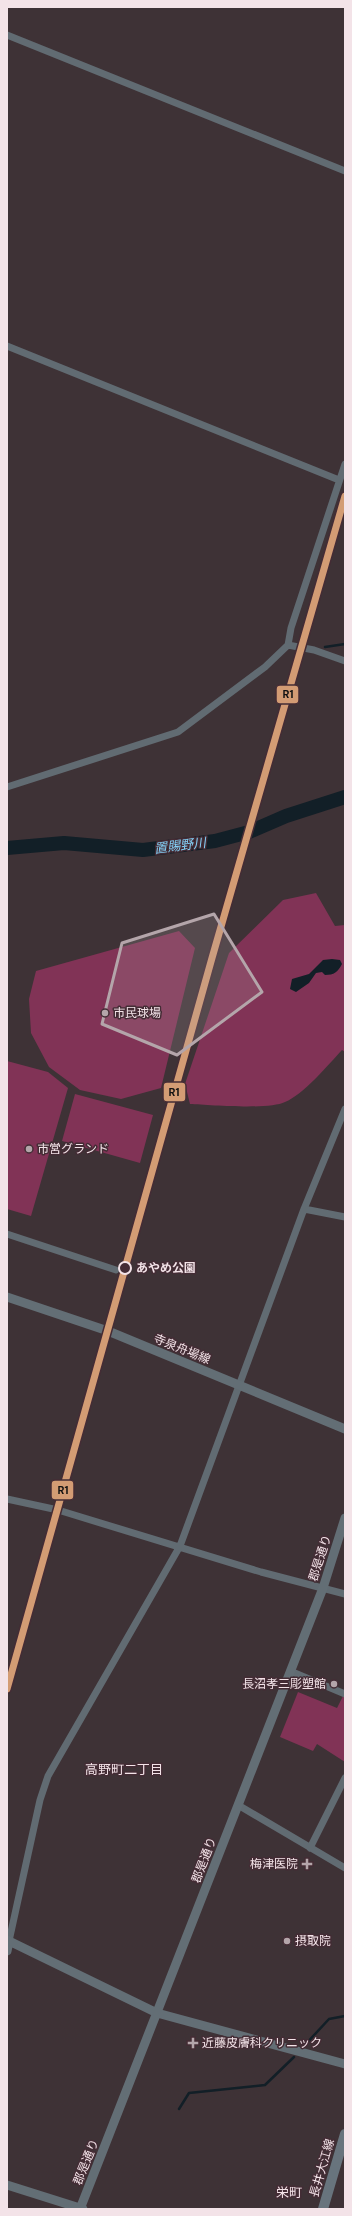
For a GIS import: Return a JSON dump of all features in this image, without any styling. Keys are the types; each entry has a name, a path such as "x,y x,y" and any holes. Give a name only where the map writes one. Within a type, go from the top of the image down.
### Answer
{"main road":[{"name":"長井大江線","path":"323,2209 345,2134"}],"street":[{"path":"7,35 345,171"},
{"path":"7,346 340,480"},
{"path":"7,787 178,732 265,667 288,645 291,628 345,464"},
{"path":"288,645 314,650 345,662"},
{"path":"7,1952 8,1940 40,1800 48,1776 180,1546 304,1209 345,1109"},
{"path":"304,1209 345,1217"},
{"path":"7,1234 116,1270"},
{"name":"寺泉舟場線","path":"7,1297 108,1332 345,1429"},
{"path":"7,1499 58,1510 180,1546 260,1572 345,1594"},
{"name":"郡是通り","path":"81,2209 323,1588 345,1518"},
{"path":"290,1671 345,1694"},
{"path":"310,1848 345,1779"},
{"path":"238,1805 345,1868"},
{"path":"8,1940 157,2013 345,2064"},
{"path":"7,2184 81,2209"}],"highlighted area":[{"path":"214,914 262,992 177,1055 102,1024 122,943"}],"shaded area":[{"path":"316,893 335,926 345,925 345,1052 342,1050 308,1086 285,1102 266,1106 190,1104 185,1084 229,953 283,900"},
{"name":"市民球場","path":"179,931 195,948 161,1088 121,1099 80,1090 49,1067 31,1033 29,999 36,971"},
{"path":"323,960 340,960 342,964 335,972 325,975 322,972 316,973 309,983 296,992 290,989 292,979 309,974"},
{"name":"市営グランド","path":"7,1061 48,1072 68,1088 31,1216 7,1209"},
{"path":"75,1094 153,1115 140,1163 62,1141"},
{"path":"298,1692 337,1708 343,1696 345,1697 345,1762 317,1744 313,1751 280,1737"}],"waterway":[{"path":"325,647 345,644"},
{"name":"置賜野川","path":"7,848 64,843 143,850 215,841 249,832 286,816 345,797"},
{"path":"304,2046 329,2019 345,2016"},
{"path":"179,2109 189,2093 265,2085 294,2057"}],"transit line":[{"name":"R1","path":"7,1689 212,958 345,496"}],"place":[{"name":"市民球場","path":"105,1013"},
{"name":"市営グランド","path":"29,1149"},
{"name":"あやめ公園","path":"125,1268"},
{"name":"長沼孝三彫塑館","path":"334,1684"},
{"name":"梅津医院","path":"307,1864"},
{"name":"摂取院","path":"287,1941"},
{"name":"近藤皮膚科クリニック","path":"193,2043"}],"district":[{"name":"高野町二丁目","path":"124,1769"},
{"name":"栄町","path":"289,2192"}]}
